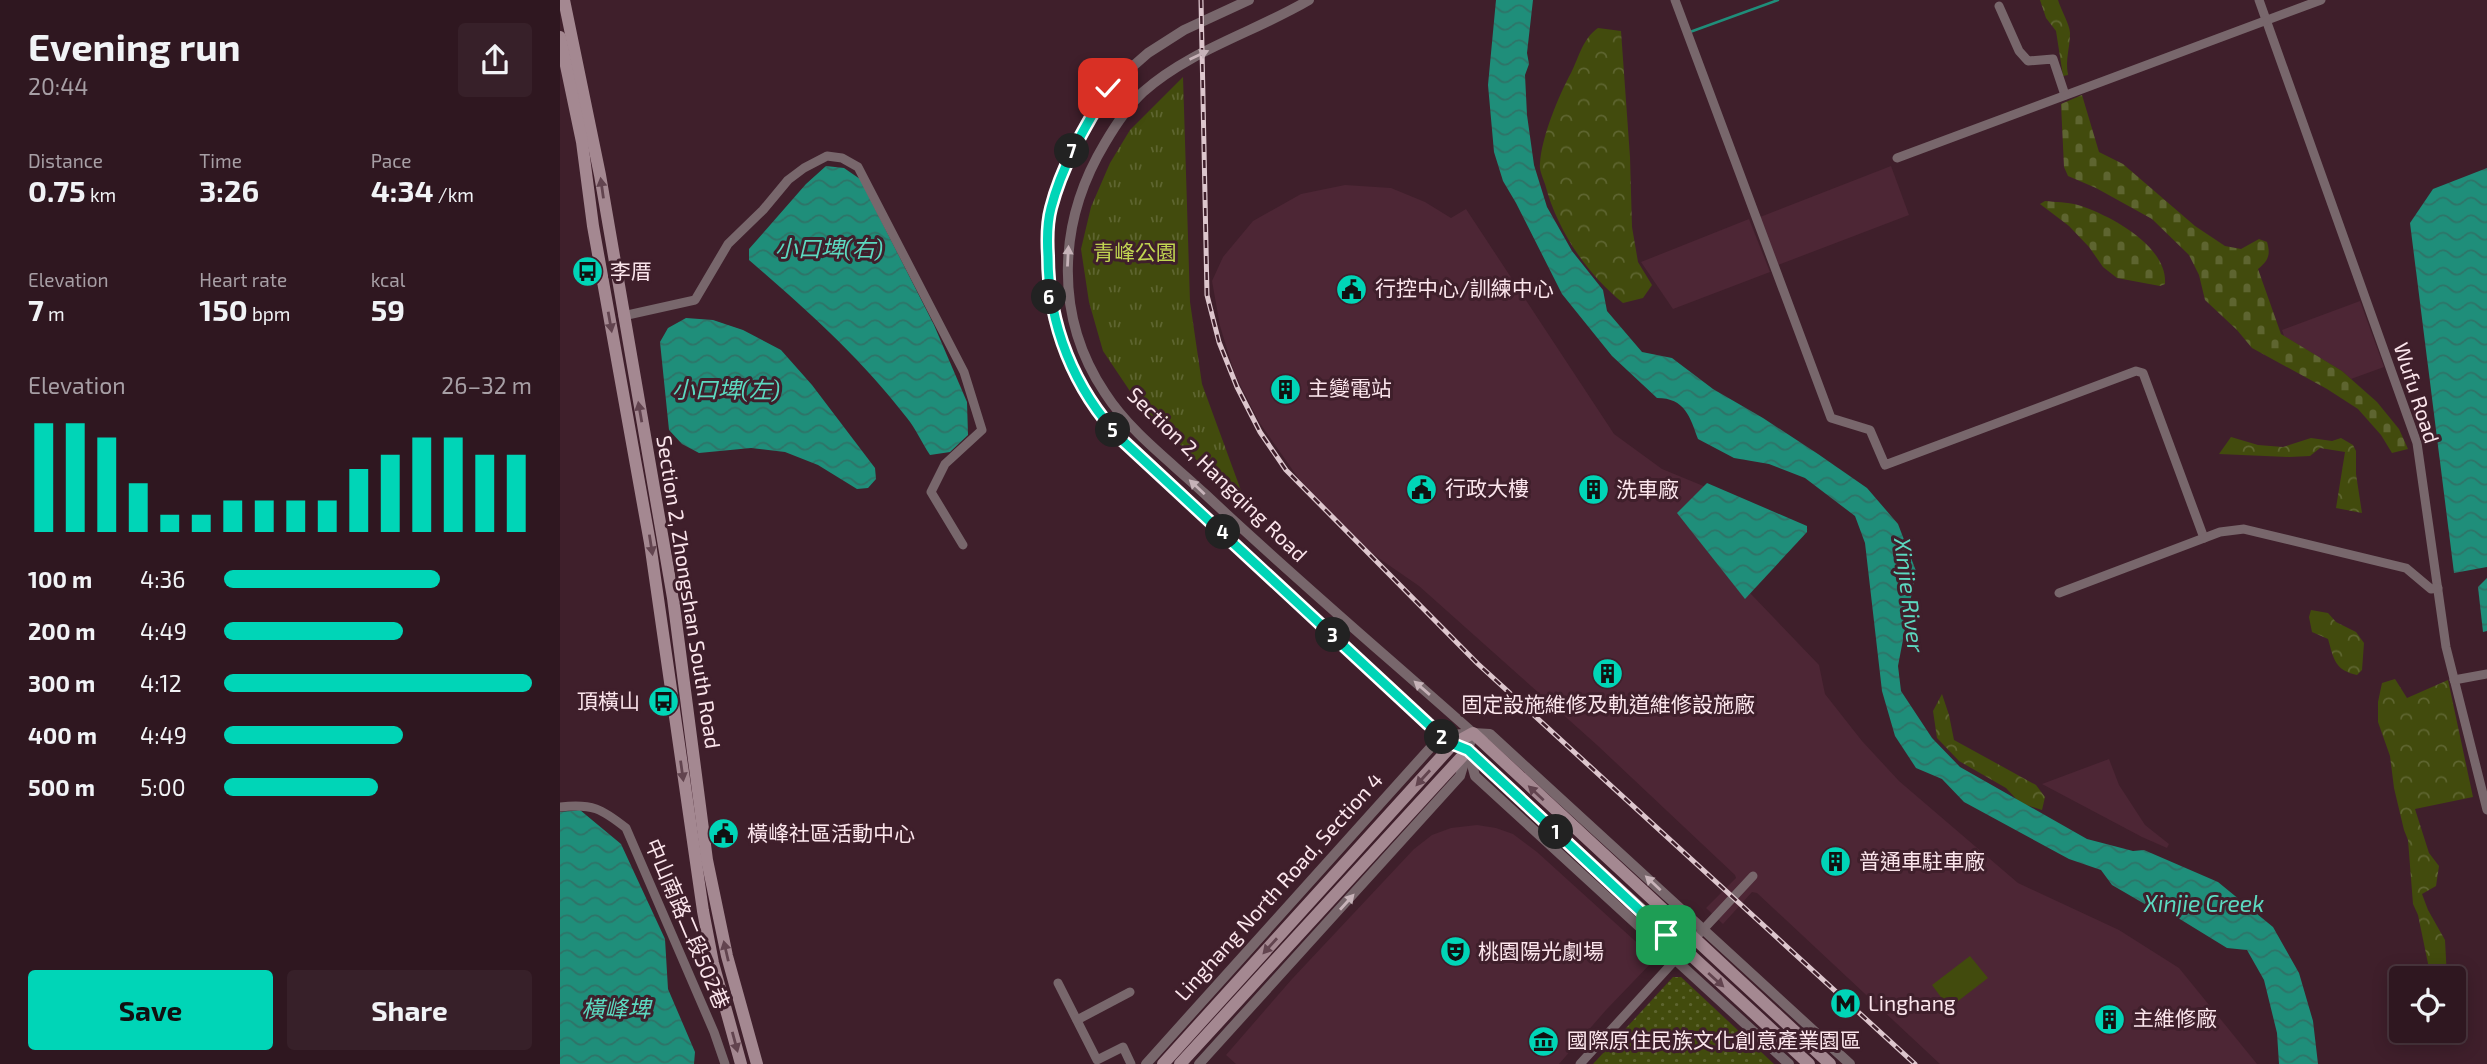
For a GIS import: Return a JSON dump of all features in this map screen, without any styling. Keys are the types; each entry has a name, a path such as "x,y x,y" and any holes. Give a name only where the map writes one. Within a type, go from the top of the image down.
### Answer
{"main road":[{"name":"Section 2, Zhongshan South Road","path":"564,0 600,175 670,583 707,860 727,956 757,1064"},
{"name":"Section 2, Zhongshan South Road","path":"560,37 582,142 593,226 656,586 703,911 713,963 741,1064"},
{"path":"656,586 670,583"},
{"name":"Linghang North Road, Section 4","path":"1163,1064 1453,744 1474,733"},
{"path":"1474,733 1699,934 1830,1064"},
{"name":"Linghang North Road, Section 4","path":"1180,1064 1182,1043 1468,750"},
{"path":"1468,750 1679,955 1809,1064"}],"street":[{"name":"Section 2, Hangqing Road","path":"1249,0 1184,30 1148,53 1108,88 1065,163 1050,210 1047,241 1050,299 1067,358 1104,420 1441,736"},
{"name":"Section 2, Hangqing Road","path":"1309,0 1184,63 1142,93 1114,128 1090,167 1073,212 1067,258 1071,307 1083,352 1104,391 1129,423 1239,526 1474,733"},
{"path":"1675,0 1830,418 1870,430 1885,465 2136,371 2143,373 2204,538"},
{"name":"Wufu Road","path":"2259,0 2417,443 2446,647 2487,810"},
{"path":"1896,158 2321,0"},
{"path":"1999,6 2019,51 2028,61 2053,59 2065,95"},
{"path":"623,317 695,300 728,244 763,210 788,180 804,168 827,156 842,158 858,167 964,372 982,430 945,464 931,492 963,545"},
{"path":"2059,593 2220,532 2244,529 2406,568 2431,589 2438,588"},
{"path":"2454,680 2487,674"},
{"path":"1441,736 1474,733"},
{"name":"Linghang North Road, Section 4","path":"1202,1063 1460,776 1474,733"},
{"path":"1441,736 1468,750 1475,776 1679,955 1789,1064"},
{"name":"Linghang North Road, Section 4","path":"1146,1064 1182,1043 1441,736"},
{"path":"1460,776 1475,776"},
{"name":"中山南路二段502巷","path":"560,807 603,810 626,828 714,1032 725,1064"},
{"path":"1580,1064 1753,876"},
{"path":"1699,934 1850,1064"},
{"path":"1058,983 1097,1060 1123,1047 1131,1064"},
{"path":"1077,1020 1130,992"},
{"path":"1182,1043 1202,1063"}],"shaded area":[{"path":"1891,166 1909,215 1778,265 1760,217"},
{"path":"1345,185 1391,188 1425,202 1451,218 1466,209 1614,434 1662,469 1808,529 1750,593 1819,665 1825,694 1862,741 1899,781 2018,883 2119,930 2179,968 2257,1064 1940,1064 1757,893 1752,892 1723,924 1706,908 1736,878 1735,875 1597,745 1419,586 1354,541 1299,479 1259,422 1235,375 1220,326 1212,281 1223,257 1253,221 1301,194"},
{"path":"1749,219 1770,272 1673,309 1641,262"},
{"path":"2360,301 2384,367 2351,379 2284,336 2282,330"},
{"path":"2109,759 2119,785 2145,825 2169,844 2167,848 2042,784"},
{"name":"桃園陽光劇場","path":"1477,825 1513,834 1537,852 1655,959 1559,1064 1236,1064 1226,1055 1292,979 1414,849 1432,835 1451,828"}],"green space":[{"path":"2040,0 2058,0 2067,22 2070,33 2068,75 2063,76 2056,31 2046,18"},
{"path":"1598,28 1621,31 1632,227 1638,262 1652,285 1643,298 1623,303 1585,264 1565,234 1550,201 1540,166 1547,130 1556,105 1585,42"},
{"name":"青峰公園","path":"1183,77 1190,302 1202,384 1247,507 1142,409 1103,351 1089,302 1081,249 1091,207 1110,163 1130,130"},
{"path":"2082,95 2099,152 2123,164 2195,226 2225,246 2241,249 2259,239 2267,242 2268,257 2258,269 2281,334 2342,371 2377,402 2399,429 2408,449 2392,453 2381,435 2358,409 2252,348 2205,300 2199,275 2189,255 2152,219 2068,176 2064,167 2061,104"},
{"path":"2045,201 2074,204 2091,210 2135,234 2157,257 2165,284 2160,286 2117,278 2103,267 2069,226 2040,204"},
{"path":"2231,437 2258,445 2283,447 2311,438 2332,441 2341,438 2353,445 2356,451 2356,474 2362,513 2336,508 2345,452 2320,448 2310,456 2219,454"},
{"path":"2311,610 2328,613 2336,622 2356,632 2364,643 2362,670 2357,675 2340,667 2328,639 2312,632 2309,617"},
{"path":"2395,679 2407,698 2448,680 2473,797 2415,809 2429,853 2439,866 2436,886 2422,894 2445,940 2446,966 2429,966 2418,915 2413,904 2408,840 2394,788 2390,756 2378,722 2382,683"},
{"path":"1942,694 1954,740 2036,785 2045,797 2042,810 2020,803 2006,788 1959,761 1937,738 1933,711"},
{"path":"1970,956 1988,978 1949,1008 1932,985"},
{"path":"1673,977 1681,977 1774,1064 1593,1064"}],"water":[{"name":"Xinjie Creek","path":"1496,0 1533,0 1527,53 1529,64 1525,75 1534,165 1547,207 1572,251 1603,290 1607,311 1642,352 1672,358 1713,389 1818,454 1867,488 1898,524 1916,571 1898,666 1901,691 1932,738 1960,767 2087,839 2133,851 2144,850 2218,882 2273,927 2299,973 2313,1021 2318,1064 2279,1064 2277,1033 2264,980 2247,950 2227,948 2170,913 2155,910 2112,885 2101,870 2069,859 1964,802 1942,779 1916,768 1895,736 1882,691 1865,543 1855,516 1805,478 1769,464 1734,458 1698,439 1685,410 1674,401 1657,398 1612,356 1562,294 1503,181 1494,152 1488,85"},
{"name":"小口埤(右)","path":"826,166 844,168 860,179 934,325 967,402 968,435 950,452 930,455 910,422 871,375 812,316 749,260 749,249 806,184"},
{"path":"2487,168 2487,567 2454,573 2410,223 2433,189"},
{"name":"小口埤(左)","path":"686,318 713,320 743,330 781,350 812,385 875,468 876,479 868,488 857,489 818,465 785,452 751,448 699,453 682,444 669,430 660,342 668,328"},
{"path":"1707,483 1807,526 1807,532 1745,599 1677,513"},
{"path":"2487,578 2487,631 2483,632 2478,587"},
{"name":"橫峰埤","path":"580,810 621,844 665,939 668,989 695,1052 694,1064 560,1064 560,812"}],"waterway":[{"path":"1690,32 1778,0"}],"railway":[{"path":"1201,0 1207,295 1219,342 1237,387 1260,432 1286,470 1478,664 1915,1064"}],"place":[{"name":"李厝","path":"587,272"},
{"name":"行控中心/訓練中心","path":"1352,289"},
{"name":"主變電站","path":"1285,389"},
{"name":"行政大樓","path":"1422,489"},
{"name":"洗車廠","path":"1593,490"},
{"name":"固定設施維修及軌道維修設施廠","path":"1608,673"},
{"name":"頂橫山","path":"663,702"},
{"name":"橫峰社區活動中心","path":"724,834"},
{"name":"普通車駐車廠","path":"1836,862"},
{"name":"桃園陽光劇場","path":"1455,952"},
{"name":"Linghang","path":"1845,1004"},
{"name":"主維修廠","path":"2110,1019"},
{"name":"國際原住民族文化創意產業園區","path":"1544,1041"}],"route":[{"path":"1108,88 1065,163 1050,210 1047,241 1050,299 1067,358 1093,404 1121,439 1428,724 1453,744 1468,750 1666,935"}],"water label":[{"name":"Xinjie River","path":"1909,595"}]}
